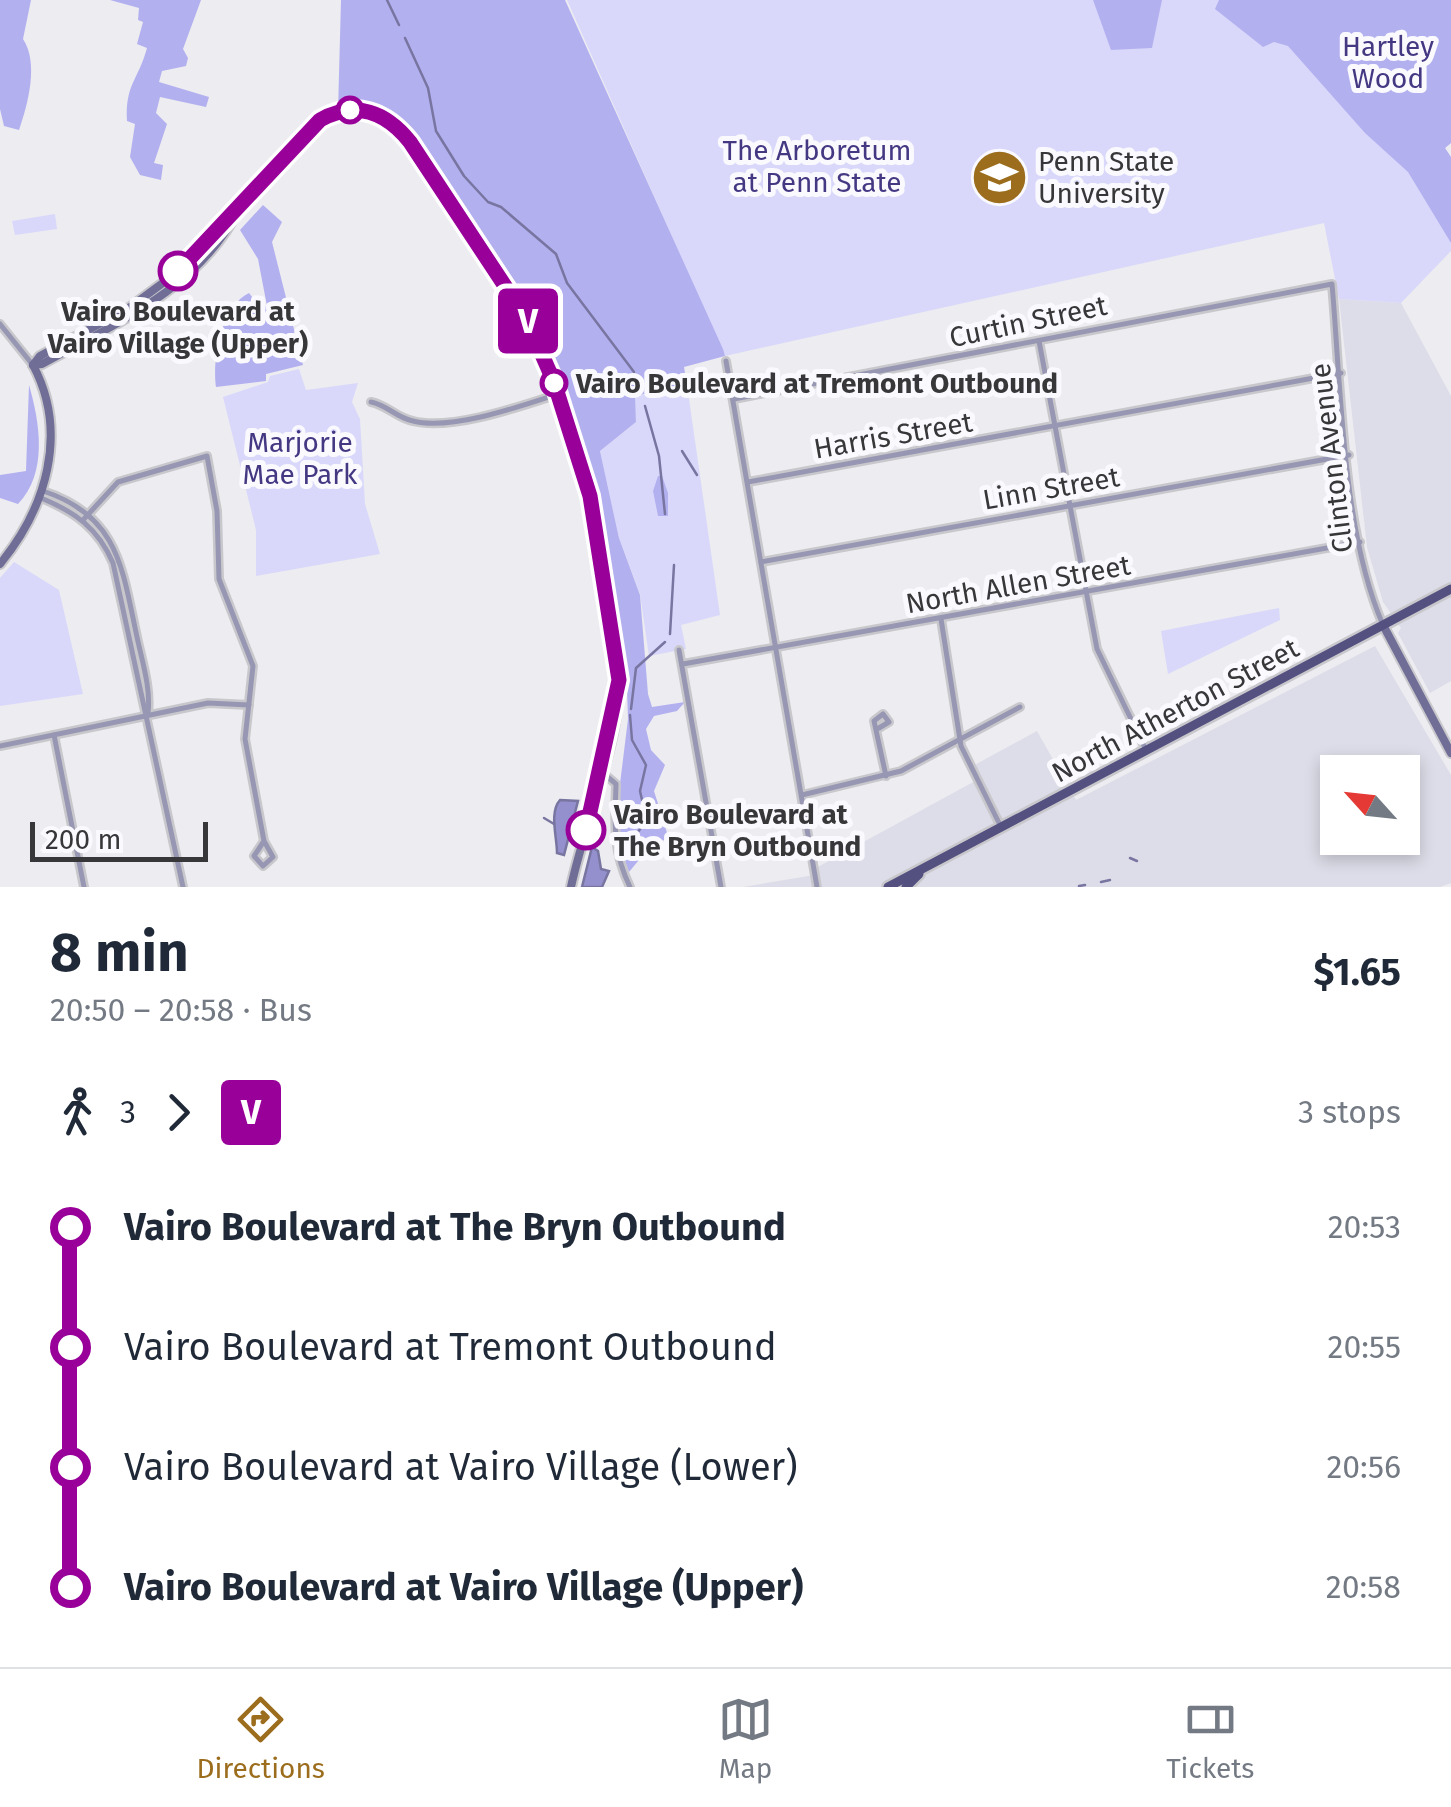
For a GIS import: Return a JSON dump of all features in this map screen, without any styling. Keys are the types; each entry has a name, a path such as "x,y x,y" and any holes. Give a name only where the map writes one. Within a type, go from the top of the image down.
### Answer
{"main road":[{"name":"North Atherton Street","path":"888,887 1451,588"},
{"name":"North Atherton Street","path":"906,887 920,872"}],"street":[{"path":"33,364 42,364 166,292 194,267 239,209 320,120 354,110 387,119 410,142 509,287 558,394 595,516 617,656 618,696 571,887"},
{"name":"Curtin Street","path":"734,398 1332,284"},
{"name":"Clinton Avenue","path":"1332,284 1360,542 1383,625"},
{"path":"0,324 33,364 50,420 42,494 22,535 0,564"},
{"path":"1039,341 1100,661 1146,750"},
{"path":"726,361 817,887"},
{"name":"Harris Street","path":"748,482 1340,374"},
{"path":"371,402 408,420 428,424 512,408 558,394"},
{"name":"Linn Street","path":"761,562 1349,454"},
{"path":"85,517 106,491 128,476 206,456 218,511 219,579 253,666 246,739 264,840 273,856 263,866 254,856 264,840"},
{"path":"42,494 85,517 113,563 183,887"},
{"name":"North Allen Street","path":"682,664 1360,542"},
{"path":"940,619 960,740 1000,827"},
{"path":"1383,625 1451,753"},
{"path":"679,650 720,887"},
{"path":"0,746 208,703 249,705"},
{"path":"801,795 886,777 1020,706"},
{"path":"878,728 886,777"},
{"path":"54,735 84,887"},
{"path":"600,772 616,784 612,828 616,852 630,887"}],"shaded area":[{"path":"1339,299 1401,303 1451,396 1451,681 1430,693 1398,633 1401,628 1383,602 1367,547"},
{"path":"1375,646 1451,775 1451,883 1440,887 743,887 814,875 814,869 975,781 969,768 1037,731 1076,800"},
{"path":"560,800 578,801 564,855 557,853 554,825"},
{"path":"592,847 598,851 601,869 609,871 602,887 582,887"}],"green space":[{"path":"0,0 31,0 23,39 30,60 30,84 19,130 4,126 0,109"},
{"path":"110,0 201,0 183,49 188,58 186,66 162,71 159,82 209,97 206,107 160,97 156,113 167,124 154,163 163,165 161,180 140,175 130,157 135,124 127,121 127,109 130,90 147,48 137,44 143,22 138,20 139,8"},
{"path":"341,0 565,0 723,349 725,356 684,367 687,385 635,396 636,422 600,451 619,538 640,595 652,707 685,702 677,711 654,716 646,729 651,750 665,765 654,791 669,839 653,843 629,872 618,842 617,808 628,719 626,662 597,505 592,490 588,492 558,399 525,316 396,125 380,114 338,112"},
{"name":"The Arboretum at Penn State","path":"567,0 1451,0 1451,143 1445,148 1451,157 1451,251 1401,303 1339,299 1324,223 725,356"},
{"path":"1093,0 1162,0 1152,48 1111,50"},
{"name":"Hartley Wood","path":"1219,0 1451,0 1451,143 1445,148 1451,157 1451,243 1408,172 1365,133 1288,46 1274,42 1263,47 1215,9"},
{"path":"263,205 282,222 272,242 303,365 266,374 266,381 216,387 217,349 231,310 249,293 260,307 267,306 258,259 240,230"},
{"path":"55,214 57,229 15,235 12,221"},
{"name":"Marjorie Mae Park","path":"299,369 306,390 358,383 352,402 360,419 365,504 380,554 256,576 256,530 223,397 268,382 270,376"},
{"path":"29,385 38,431 38,463 28,492 18,504 0,498 0,475 26,471"},
{"path":"687,385 720,615 681,625 686,649 649,656 640,594 619,538 600,451 636,422 634,397"},
{"path":"658,476 662,476 668,493 668,516 658,516 653,491"},
{"path":"14,562 59,590 83,694 0,706 0,578"},
{"path":"1279,608 1280,620 1168,674 1161,631"}],"waterway":[{"path":"387,0 399,25"},
{"path":"405,38 428,88 436,131 464,176 488,202 501,207 556,254 567,283 634,372"},
{"path":"645,406 659,456 665,514"},
{"path":"682,451 697,475"},
{"path":"670,634 674,565"},
{"path":"631,709 636,668 665,642"},
{"path":"624,856 636,845 635,836 643,825 639,816 645,813 640,791 646,765 632,740 630,715"},
{"path":"544,818 554,824"},
{"path":"589,844 593,847"},
{"path":"1130,858 1137,861"},
{"path":"1101,882 1110,880"},
{"path":"1079,886 1085,885"}],"bus line":[{"name":"V","path":"178,271 239,209 312,125 330,114 366,110 378,114 398,127 410,142 526,318 554,382 590,496 619,680 615,714 586,830"}],"place":[{"name":"Penn State University","path":"999,177"},
{"name":"Vairo Boulevard at Vairo Village (Upper)","path":"178,271"},
{"name":"Vairo Boulevard at Tremont Outbound","path":"554,383"},
{"name":"Vairo Boulevard at The Bryn Outbound","path":"586,830"}]}
